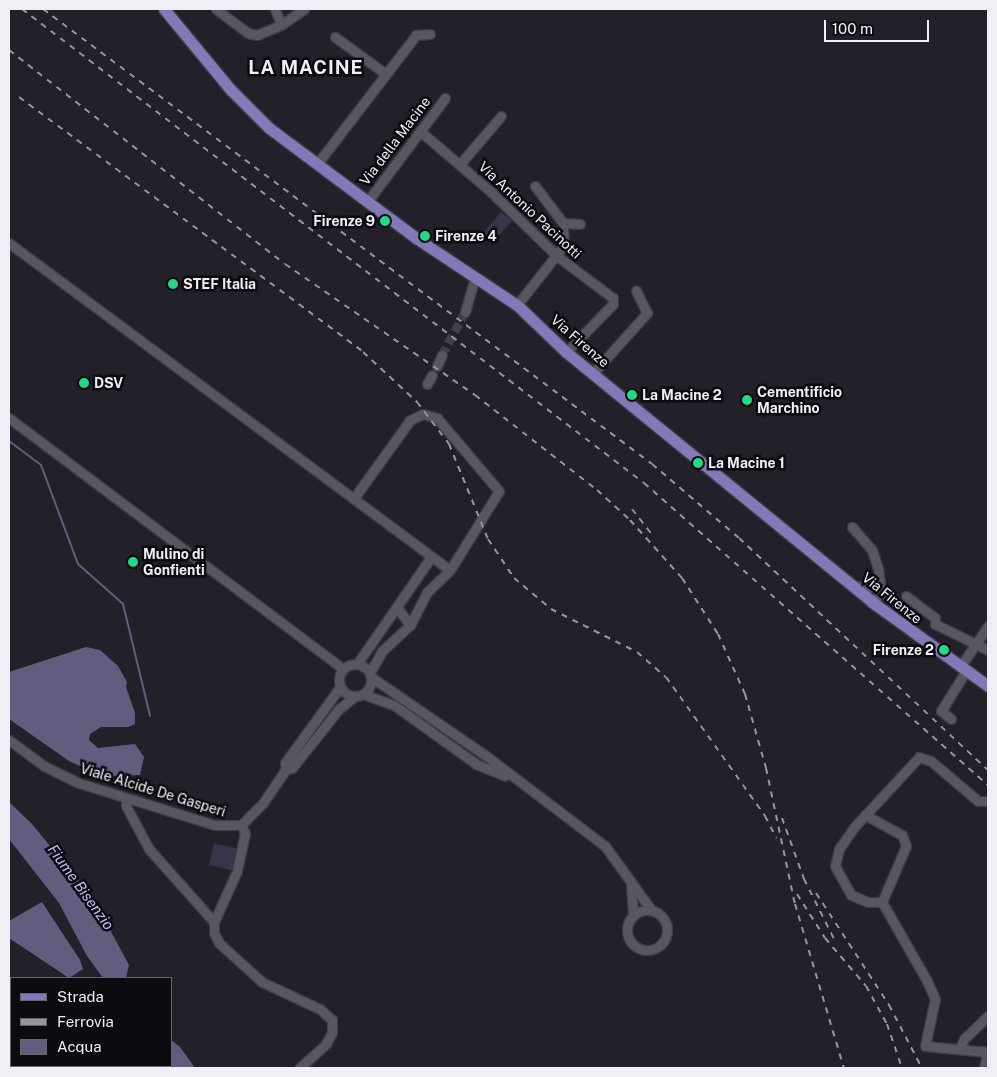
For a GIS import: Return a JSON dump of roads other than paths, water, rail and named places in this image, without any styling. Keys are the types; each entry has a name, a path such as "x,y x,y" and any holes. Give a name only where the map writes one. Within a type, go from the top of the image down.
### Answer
{"main road":[{"name":"Via Firenze","path":"164,9 256,116 366,202 517,305 566,352 872,602 988,686"}],"street":[{"path":"216,9 248,33 267,33 304,9"},
{"path":"275,9 281,25"},
{"path":"317,164 416,35 424,32 430,34"},
{"path":"335,37 386,74"},
{"name":"Via della Macine","path":"366,202 445,98"},
{"path":"460,164 501,116"},
{"name":"Via Antonio Pacinotti","path":"420,131 460,164 556,256 614,301 566,352"},
{"path":"517,305 564,245 564,222 535,186"},
{"path":"564,222 580,224"},
{"path":"9,243 450,570"},
{"path":"465,312 475,278"},
{"path":"593,373 647,313 636,290"},
{"path":"437,366 442,355"},
{"path":"427,384 432,375"},
{"path":"286,769 292,768 339,709 370,687 370,675 382,651 410,625 427,592 450,570 499,491 440,422 428,414 410,420 354,498"},
{"path":"9,418 343,669"},
{"path":"852,527 872,550 878,568 879,585 887,614"},
{"path":"214,922 237,871 245,833 241,825 252,817 286,769 286,763 340,687 339,678 343,669 357,664 398,609 431,557"},
{"path":"850,584 860,588 879,585"},
{"path":"872,602 879,585"},
{"path":"906,596 935,618 935,624 988,650"},
{"path":"398,609 410,625"},
{"path":"951,719 941,711 963,669 973,644 988,626"},
{"path":"357,664 485,755 515,780 605,846 652,911 664,921 666,931 661,944 650,949 639,948 628,937 628,926 633,916 631,882"},
{"path":"340,687 359,695 394,705 476,764 515,780"},
{"name":"Viale Alcide De Gasperi","path":"9,740 44,766 79,784 215,825 241,825"},
{"path":"882,902 868,902 851,895 835,866 839,849 865,815 919,757 931,761 978,801 988,801"},
{"path":"126,799 126,806 149,849 214,922 219,943 262,982 320,1009 332,1020 332,1032 326,1044 299,1068"},
{"path":"865,815 902,836 906,846 882,902"},
{"path":"882,902 935,999 924,1043 930,1048 960,1048 985,1051 987,1057 984,1066"},
{"path":"633,916 642,911 652,911"},
{"path":"960,1048 964,1039 988,1016"}],"water":[{"path":"86,647 100,650 118,666 127,682 126,687 135,713 135,724 128,727 101,727 90,734 89,740 98,748 135,744 144,757 140,775 111,776 93,772 69,761 9,719 9,672"},
{"name":"Fiume Bisenzio","path":"9,802 32,824 94,900 129,965 126,977 102,977 87,956 59,903 9,839"},
{"path":"42,902 80,960 83,969 68,977 9,938 9,921"},
{"path":"172,1041 180,1047 195,1068 174,1068 172,1066"}],"waterway":[{"path":"9,441 41,465 78,564 123,604 150,716"}],"tunnel":[{"path":"442,355 465,312"}],"railway":[{"path":"22,9 644,483 988,785"},
{"path":"43,9 652,464 739,538 988,770"},
{"path":"9,50 285,264 475,395 597,490 630,520 682,578 718,634 745,694 766,768 795,904 844,1068"},
{"path":"19,97 363,352 417,402 449,444 488,539 514,578 551,609 637,652 666,677 765,816 776,838"},
{"path":"632,509 652,535"},
{"path":"782,818 804,879 834,939"},
{"path":"816,893 889,1005 922,1068"},
{"path":"797,894 825,938 866,986 887,1024 902,1068"}],"place":[{"name":"Firenze 9","path":"385,221"},
{"name":"Firenze 4","path":"425,236"},
{"name":"STEF Italia","path":"173,284"},
{"name":"DSV","path":"84,383"},
{"name":"La Macine 2","path":"632,395"},
{"name":"Cementificio Marchino","path":"747,400"},
{"name":"La Macine 1","path":"698,463"},
{"name":"Mulino di Gonfienti","path":"133,562"},
{"name":"Firenze 2","path":"944,650"}],"district":[{"name":"LA MACINE","path":"306,68"}]}
